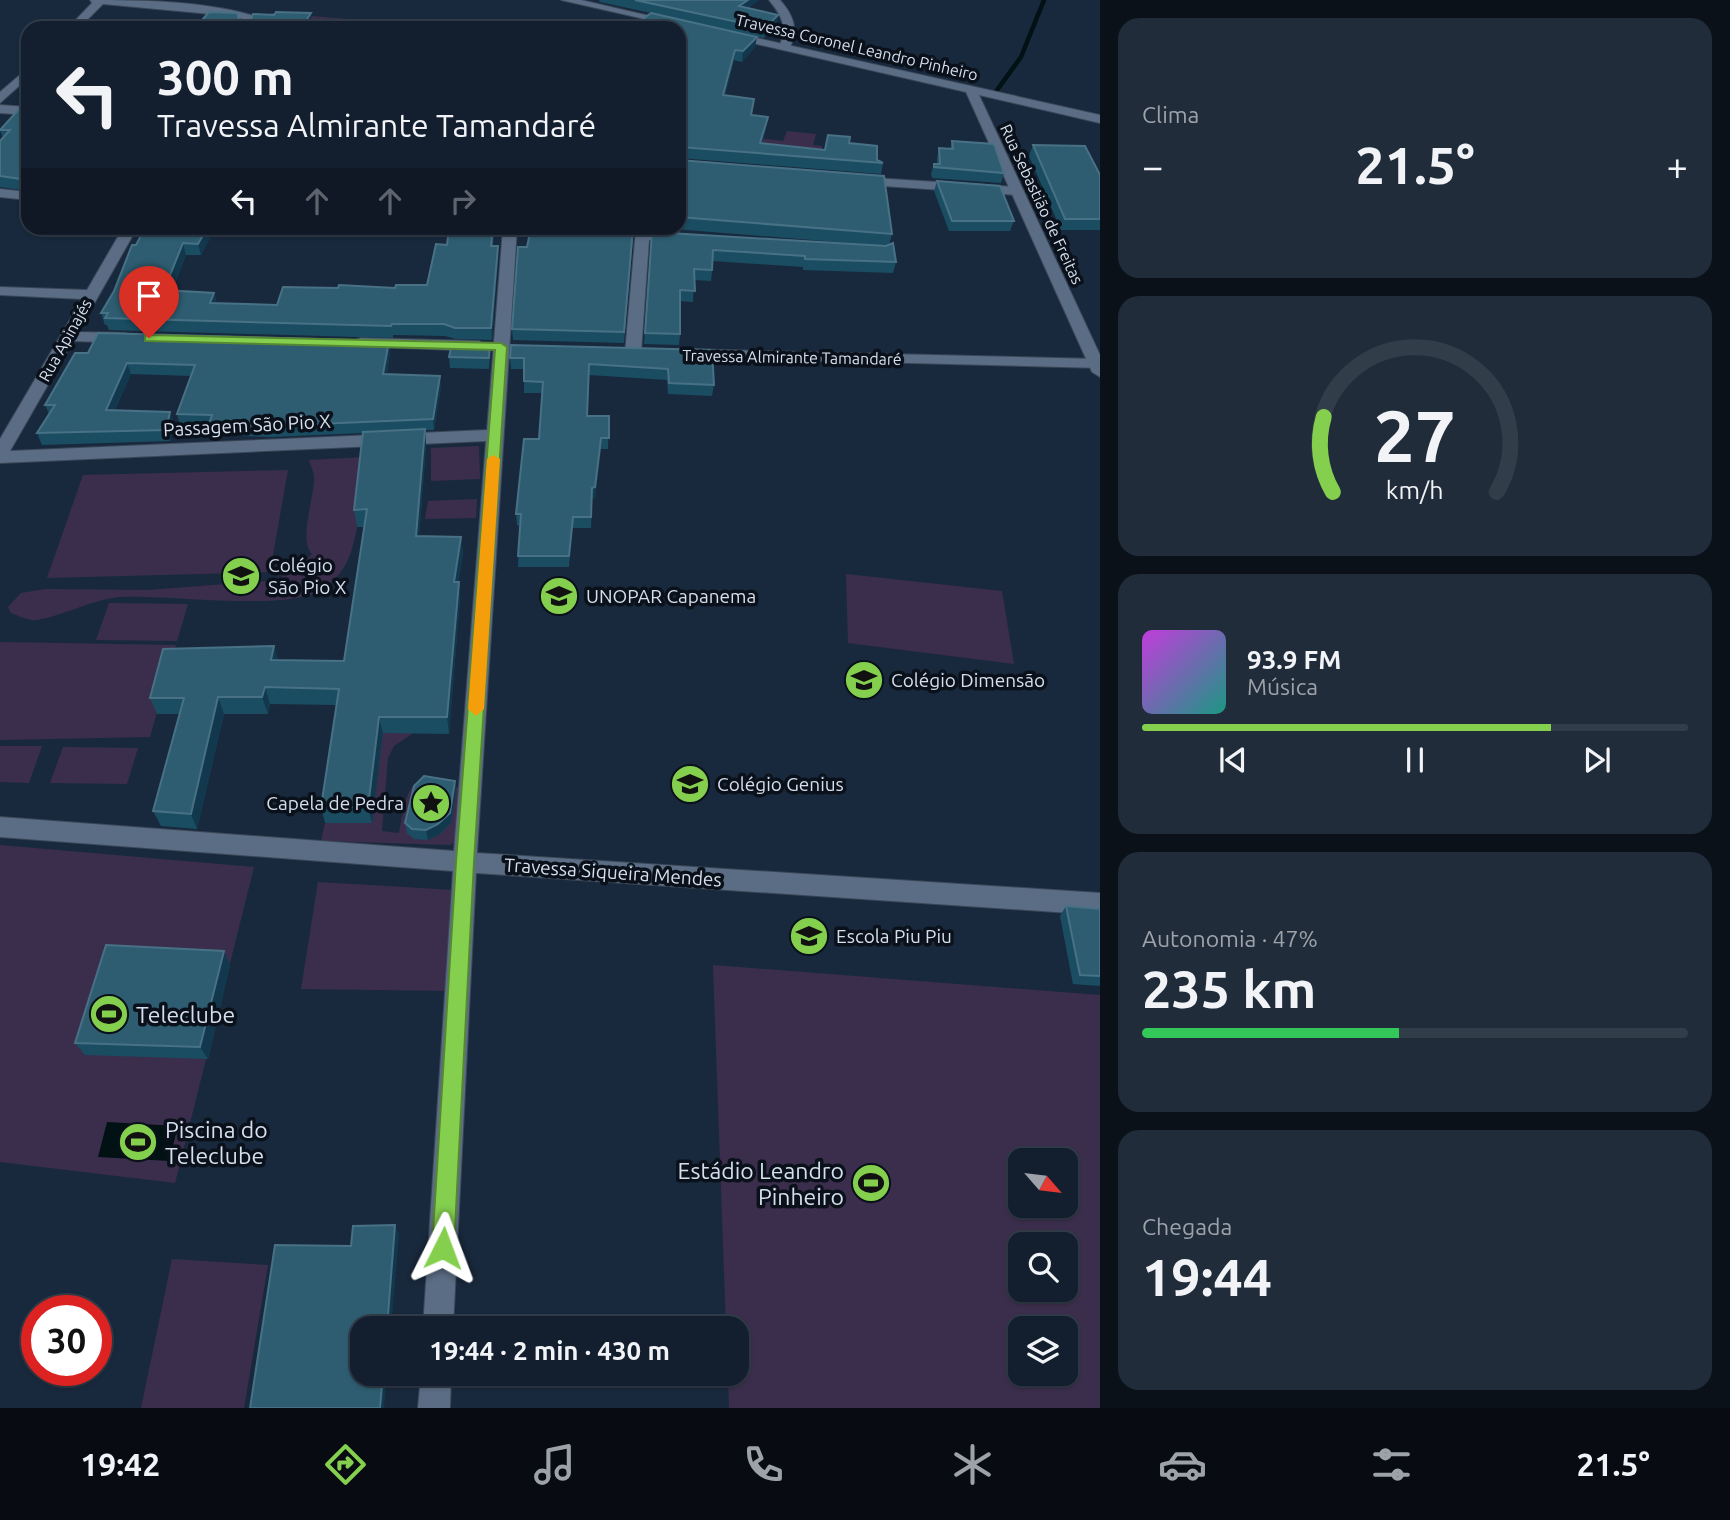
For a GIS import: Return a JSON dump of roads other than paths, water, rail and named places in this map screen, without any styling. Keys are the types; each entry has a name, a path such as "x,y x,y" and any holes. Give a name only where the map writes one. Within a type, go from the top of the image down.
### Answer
{"street":[{"path":"95,0 199,14 247,17 249,21"},
{"path":"566,0 590,2 659,21"},
{"path":"774,0 789,18 791,29 785,47"},
{"path":"80,21 101,1"},
{"name":"Travessa Coronel Leandro Pinheiro","path":"714,32 1100,119"},
{"path":"0,99 21,79"},
{"name":"Rua Sebastião de Freitas","path":"970,88 1098,368"},
{"path":"0,109 21,110"},
{"path":"845,180 1017,191"},
{"path":"0,193 21,194"},
{"name":"Rua Apinajés","path":"2,448 126,235"},
{"path":"439,1316 465,862 495,435 508,347 510,235"},
{"name":"Travessa Almirante Tamandaré","path":"643,235 640,353 1098,368"},
{"path":"670,235 691,238"},
{"path":"0,291 90,295"},
{"path":"68,336 138,338"},
{"path":"347,343 508,347"},
{"name":"Passagem São Pio X","path":"2,448 495,435"},
{"name":"Travessa Siqueira Mendes","path":"0,827 465,862 1100,904"},
{"path":"434,1408 435,1386"}],"waterway":[{"path":"992,97 1021,57 1044,0"}],"place":[{"name":"Colégio São Pio X","path":"241,576"},
{"name":"UNOPAR Capanema","path":"559,596"},
{"name":"Colégio Dimensão","path":"864,680"},
{"name":"Colégio Genius","path":"690,784"},
{"name":"Capela de Pedra","path":"431,803"},
{"name":"Escola Piu Piu","path":"809,936"},
{"name":"Teleclube","path":"109,1014"},
{"name":"Piscina do Teleclube","path":"138,1142"},
{"name":"Estádio Leandro Pinheiro","path":"871,1183"}]}
